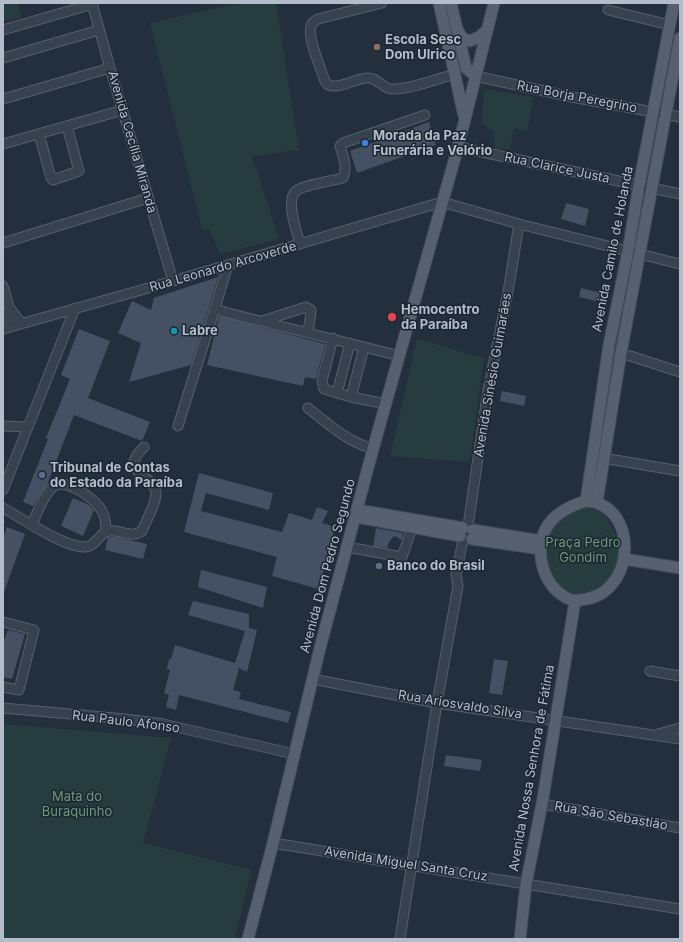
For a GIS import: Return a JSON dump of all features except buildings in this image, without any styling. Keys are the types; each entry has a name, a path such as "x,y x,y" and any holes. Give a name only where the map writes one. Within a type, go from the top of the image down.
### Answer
{"main road":[{"path":"439,3 465,119"},
{"path":"451,3 466,68 475,76"},
{"name":"Avenida Dom Pedro Segundo","path":"248,939 273,843 312,679 373,449 458,147 494,3"},
{"name":"Avenida Camilo de Holanda","path":"591,501 603,458 621,352 634,252 639,185 674,3"},
{"path":"456,27 462,38 470,41 479,37 486,31"},
{"name":"Avenida Camilo de Holanda","path":"591,501 610,345 651,188 680,38"},
{"path":"591,501 612,513 620,526 625,542 624,559 618,575 606,590 592,598 575,601 567,599 559,593 547,580 543,568 542,545 545,530 550,521 556,515 570,506 591,501"},
{"path":"357,513 467,534"},
{"path":"357,513 412,528 542,545"},
{"path":"624,559 680,568"},
{"name":"Avenida Nossa Senhora de Fátima","path":"520,939 526,884 542,804 575,601"}],"street":[{"path":"3,30 92,3"},
{"name":"Avenida Cecília Miranda","path":"92,3 173,281"},
{"path":"382,3 318,19 312,22 310,27 312,42 325,81 328,85 338,86 367,78 373,78 384,87 390,89 403,88 455,74"},
{"path":"608,10 670,25"},
{"path":"3,58 99,30"},
{"path":"3,99 110,68"},
{"name":"Rua Borja Peregrino","path":"475,76 572,97 680,117"},
{"path":"3,144 123,110"},
{"path":"300,244 291,209 292,195 304,187 343,178 346,173 340,146 343,142 425,115"},
{"path":"39,134 51,178 54,180 79,171 67,126"},
{"name":"Rua Clarice Justa","path":"458,147 680,194"},
{"path":"3,243 148,198"},
{"path":"442,202 519,224 680,264"},
{"name":"Rua Leonardo Arcoverde","path":"6,328 173,281 442,202"},
{"name":"Avenida Sinésio Guimarães","path":"400,939 437,703 458,586 456,574 467,534 488,390 508,292 519,224"},
{"path":"178,426 228,265"},
{"path":"3,286 9,307 22,324"},
{"path":"6,328 9,307"},
{"path":"260,321 306,307 312,312 308,332"},
{"path":"3,490 75,308"},
{"path":"215,308 224,312 333,338 400,356"},
{"path":"333,338 322,384 324,389 351,397 386,404"},
{"path":"337,393 350,343"},
{"path":"351,397 364,347"},
{"path":"621,352 680,372"},
{"path":"308,408 338,432 352,441 373,449"},
{"path":"3,426 28,426"},
{"path":"3,508 62,541 84,547 93,545 106,532 111,530 133,535 138,534 142,531 155,499 156,492 151,483 136,470 134,465 135,458 144,447"},
{"path":"603,458 680,471"},
{"path":"32,524 50,489 56,485 63,484 74,488 89,497 101,508 106,520 106,532"},
{"path":"347,547 402,557 412,528"},
{"path":"3,622 34,630 19,690 3,687"},
{"path":"650,671 680,676"},
{"name":"Rua Ariosvaldo Silva","path":"312,679 437,703 680,739"},
{"name":"Rua Paulo Afonso","path":"3,708 163,724 294,754"},
{"path":"654,734 680,728"},
{"name":"Rua São Sebastião","path":"542,804 680,828"},
{"name":"Avenida Miguel Santa Cruz","path":"273,843 680,909"}],"green space":[{"path":"3,3 18,3 21,17 3,22"},
{"path":"241,3 276,3 299,150 252,156 279,239 220,254 209,229 202,230 150,23"},
{"path":"484,89 533,97 527,131 514,128 510,149 495,149 494,131 481,124"},
{"path":"417,339 484,358 470,462 390,456"},
{"name":"Praça Pedro Gondim","path":"582,507 595,509 607,518 616,535 620,550 616,568 608,584 592,595 573,595 562,588 555,581 550,571 546,551 548,533 558,517"},
{"name":"Mata do Buraquinho","path":"3,724 171,738 143,843 251,870 235,939 3,939"}],"place":[{"name":"Escola Sesc Dom Ulrico","path":"377,47"},
{"name":"Morada da Paz Funerária e Velório","path":"365,143"},
{"name":"Hemocentro da Paraíba","path":"392,317"},
{"name":"Labre","path":"174,331"},
{"name":"Tribunal de Contas do Estado da Paraíba","path":"42,475"},
{"name":"Banco do Brasil","path":"379,566"}]}
